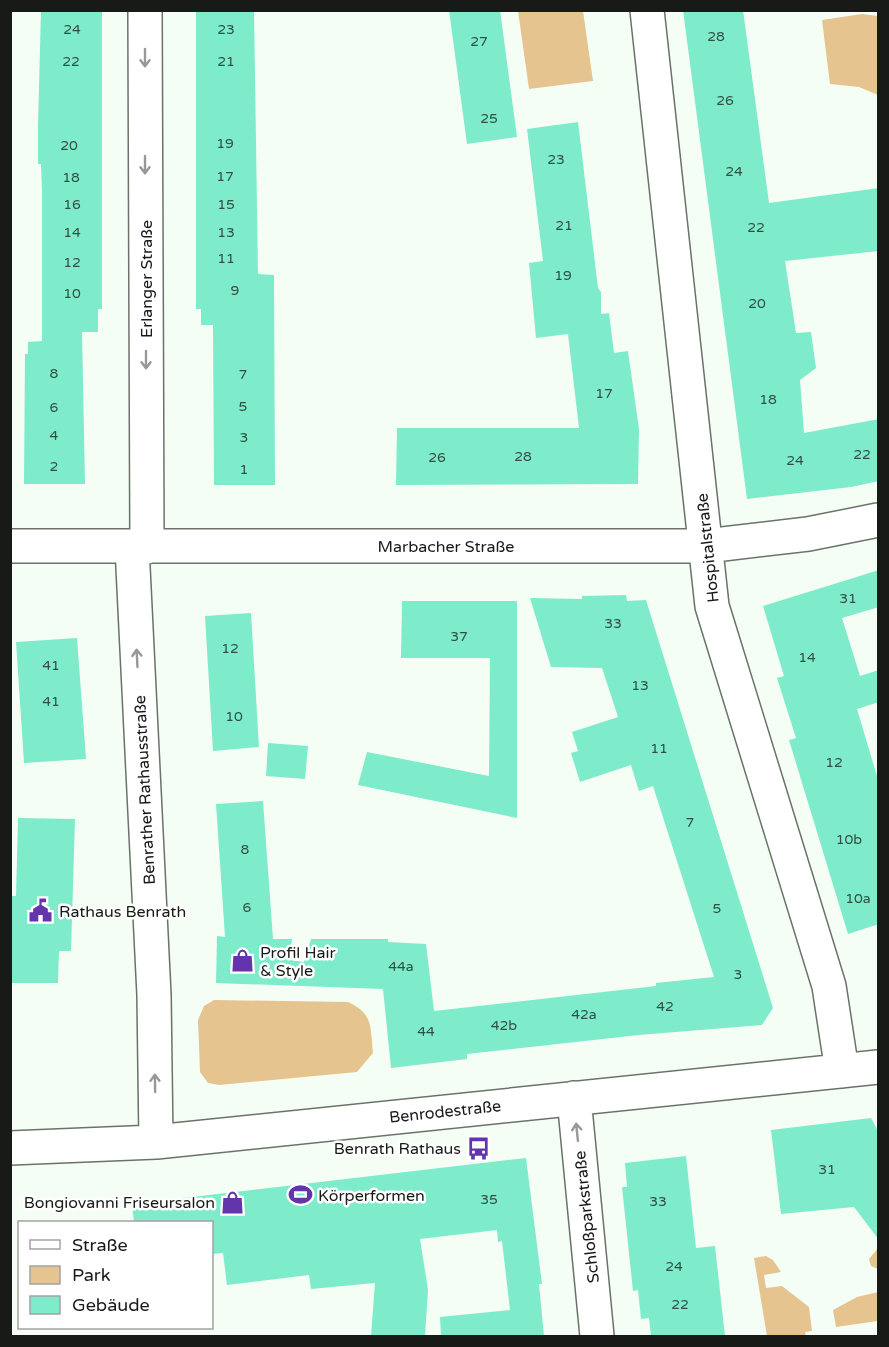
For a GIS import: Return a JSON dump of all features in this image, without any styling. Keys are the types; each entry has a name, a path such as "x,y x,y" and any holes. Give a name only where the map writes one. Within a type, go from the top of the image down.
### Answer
{"street":[{"name":"Erlanger Straße","path":"140,547 145,10"},
{"name":"Hospitalstraße","path":"647,10 712,606 830,986 842,1071"},
{"name":"Marbacher Straße","path":"10,546 706,546 808,534 879,520"},
{"name":"Benrather Rathausstraße","path":"140,547 156,1142"},
{"name":"Benrodestraße","path":"10,1148 156,1142 879,1067"},
{"name":"Schloßparkstraße","path":"574,1098 597,1336"}],"green space":[{"path":"518,11 583,11 593,81 529,89"},
{"path":"862,14 878,16 878,95 859,87 830,84 822,20"},
{"path":"214,1000 348,1002 367,1017 371,1029 373,1053 357,1072 219,1085 208,1083 200,1072 198,1020 204,1006"},
{"path":"878,1248 878,1269 871,1266 869,1259"},
{"path":"766,1256 773,1260 781,1272 764,1275 766,1288 782,1286 809,1307 812,1331 805,1332 806,1336 767,1336 754,1258"},
{"path":"878,1292 878,1321 836,1327 833,1310 857,1297"}],"building":[{"path":"41,10 102,10 102,309 98,309 98,332 82,332 85,484 24,484 25,354 28,354 28,342 42,341 42,191 41,164 38,164"},
{"path":"196,10 254,10 258,274 274,275 275,485 214,485 213,325 201,325 201,309 196,309"},
{"path":"449,10 500,10 517,137 467,144"},
{"path":"683,10 743,10 769,203 879,188 879,251 785,261 796,333 811,332 816,368 800,380 804,433 879,419 879,481 851,487 747,499"},
{"path":"578,122 598,288 601,292 601,314 609,313 614,353 628,351 639,429 638,484 396,485 397,428 579,428 568,334 536,338 529,263 543,261 527,129"},
{"path":"879,570 879,607 842,618 860,676 879,670 879,702 857,709 879,783 879,924 848,934 789,740 796,738 777,678 784,676 763,606"},
{"path":"626,595 627,601 646,600 773,1008 762,1025 639,1035 467,1054 467,1059 391,1068 383,989 216,983 217,936 225,937 216,804 263,801 273,939 292,939 290,960 304,962 311,939 388,939 388,942 426,944 434,1011 656,986 656,983 714,977 653,786 639,791 631,765 580,782 571,753 578,751 572,732 618,717 602,668 551,667 530,598 582,599 582,596"},
{"path":"402,601 517,601 517,818 358,785 367,752 489,776 490,658 401,658"},
{"path":"251,613 259,747 213,751 205,616"},
{"path":"77,638 86,759 24,763 16,642"},
{"path":"268,743 308,746 305,779 266,776"},
{"name":"Rathaus Benrath","path":"18,818 75,819 71,951 59,951 58,983 10,983 10,896 16,896"},
{"path":"871,1118 879,1133 879,1240 854,1207 781,1214 771,1130"},
{"path":"686,1156 696,1248 715,1246 725,1336 651,1336 649,1318 641,1319 638,1290 633,1291 622,1187 627,1187 625,1163"},
{"path":"526,1158 542,1284 539,1284 544,1336 441,1336 440,1317 510,1310 502,1241 498,1242 497,1230 420,1239 428,1290 425,1336 371,1336 375,1283 311,1289 309,1275 227,1285 223,1253 213,1254 213,1221 134,1221 132,1204"}],"place":[{"name":"Rathaus Benrath","path":"41,911"},
{"name":"Profil Hair & Style","path":"242,961"},
{"name":"Benrath Rathaus","path":"479,1148"},
{"name":"Körperformen","path":"300,1195"},
{"name":"Bongiovanni Friseursalon","path":"233,1202"}]}
